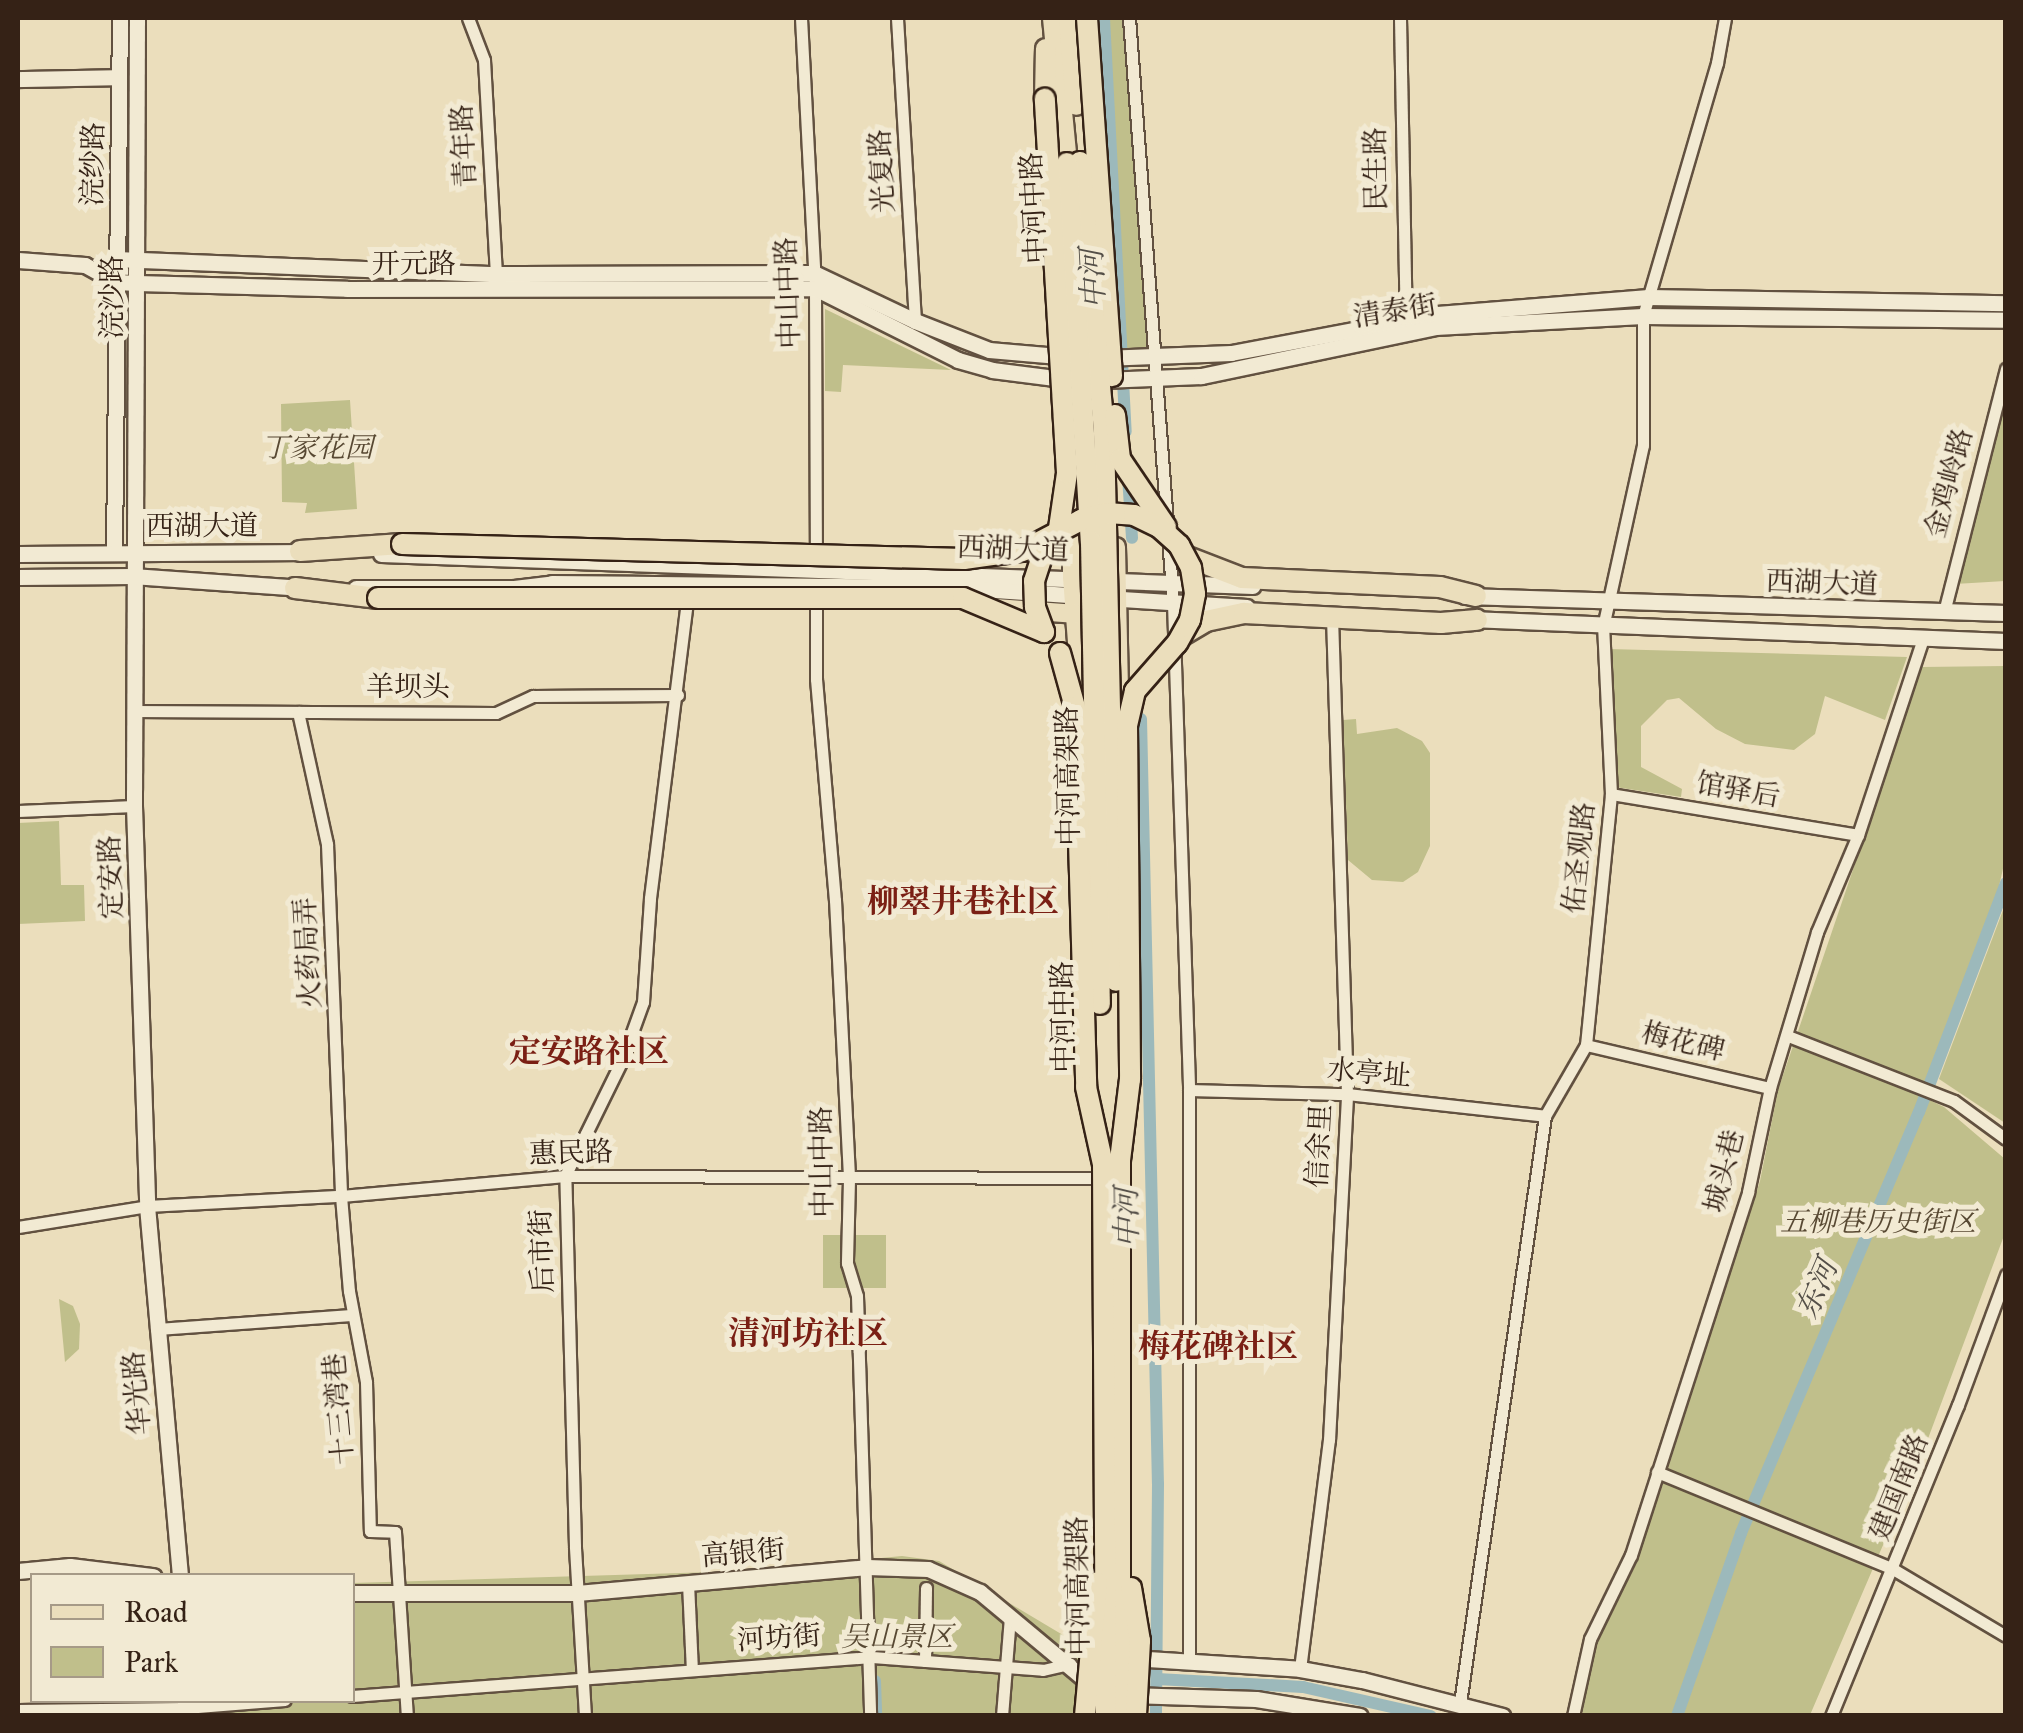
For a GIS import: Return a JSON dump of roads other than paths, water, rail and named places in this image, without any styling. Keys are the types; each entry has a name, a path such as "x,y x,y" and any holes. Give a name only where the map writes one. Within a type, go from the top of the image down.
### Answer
{"highway":[{"path":"1049,18 1052,270 1067,472 1058,535 1042,556 1034,581 1035,607 1044,632 1060,653 1082,667 1108,673 1134,671 1158,660"},
{"name":"中河高架路","path":"1049,18 1064,114 1088,468 1112,1170"},
{"name":"中河高架路","path":"1069,18 1104,432 1113,1532 1120,1716"},
{"path":"1085,18 1120,458 1182,551 1195,594 1190,620 1181,636"},
{"path":"300,552 402,544 964,559 1022,550 1081,520 1121,514 1159,526 1182,551 1242,578 1440,587 1476,596"},
{"path":"295,588 378,598 963,598 1044,632"},
{"path":"1112,1170 1130,1079 1127,724 1136,691 1181,636 1206,620 1244,613 1441,623 1476,620"},
{"path":"1060,653 1075,706 1086,1087 1112,1170"},
{"path":"1113,1532 1140,1641 1136,1702"},
{"path":"1085,1716 1090,1624 1113,1532"},
{"name":"中河高架路","path":"1106,1716 1113,1532"}],"main road":[{"name":"浣纱路","path":"114,552 120,18"},
{"name":"浣沙路","path":"132,576 137,552 137,18"},
{"name":"中河中路","path":"1049,18 1072,380 1074,596 1139,1659 1136,1702 1128,1716"},
{"name":"中河中路","path":"1085,18 1109,358 1118,579 1112,1170 1097,1716"},
{"path":"18,79 119,78"},
{"name":"开元路","path":"116,259 496,274 814,280"},
{"name":"开元路","path":"18,260 86,265 116,282 348,289 814,280"},
{"name":"清泰街","path":"814,280 990,350 1109,358 1231,353 1406,319 1648,297 2006,303"},
{"name":"清泰街","path":"814,280 958,360 1012,373 1072,380 1147,379 1236,370 1435,328 1642,316 2006,320"},
{"path":"114,552 132,576"},
{"name":"西湖大道","path":"18,554 300,552 817,576 1172,603 1476,620 2006,640"},
{"name":"西湖大道","path":"18,577 132,576 295,588 514,588 552,583 817,576"},
{"name":"定安路","path":"132,576 134,806 147,1206"},
{"path":"817,576 830,595 1074,596"},
{"name":"西湖大道","path":"1074,596 1118,579 1606,602 2006,612"},
{"name":"华光路","path":"147,1206 180,1573"},
{"path":"18,1571 70,1566 128,1573"},
{"name":"高银街","path":"355,1593 577,1593 867,1567 928,1568 980,1592 1070,1664 1081,1679 1098,1689"},
{"name":"河坊街","path":"1070,1664 1139,1659 1300,1669 1460,1702 1502,1716"},
{"path":"1098,1689 1136,1702 1183,1696 1256,1699 1360,1716"}],"street":[{"name":"青年路","path":"468,18 484,60 496,274"},
{"name":"中山中路","path":"801,18 814,280 817,576"},
{"name":"光复路","path":"897,18 914,321"},
{"path":"1129,18 1147,379 1172,582 1188,1090 1186,1661"},
{"name":"民生路","path":"1400,18 1406,319"},
{"name":"佑圣观路","path":"1460,1702 1545,1116 1586,1045 1611,794 1603,626 1642,445 1642,316 1717,64 1725,18"},
{"name":"金鸡岭路","path":"1944,612 2006,369"},
{"name":"后市街","path":"585,1716 577,1593 566,1176 622,1060 643,1002 650,898 687,600"},
{"name":"中山中路","path":"816,606 816,679 835,900 850,1179 848,1263 857,1296 872,1657 870,1716"},
{"name":"信余里","path":"1300,1669 1329,1440 1347,1094 1332,624"},
{"name":"城头巷","path":"1573,1716 1590,1639 1631,1555 1748,1192 1770,1088 1817,932 1858,835 1923,638"},
{"name":"羊坝头","path":"133,711 496,713 533,696 678,695"},
{"name":"火药局弄","path":"298,712 326,844 341,1196"},
{"name":"馆驿后","path":"1611,794 1858,835"},
{"path":"18,811 134,806"},
{"path":"1788,1036 1942,1096 2006,1139"},
{"name":"梅花碑","path":"1586,1045 1770,1088"},
{"name":"水亭址","path":"1188,1090 1347,1094 1545,1116"},
{"name":"惠民路","path":"18,1227 147,1206 341,1196 566,1176 850,1179 1112,1170"},
{"name":"十三湾巷","path":"341,1196 353,1315 366,1382 370,1531 395,1532 395,1594"},
{"name":"建国南路","path":"1831,1716 1893,1568 2006,1275"},
{"path":"156,1329 353,1315"},
{"path":"1656,1472 1893,1568 2006,1636"},
{"path":"688,1583 692,1670"},
{"path":"925,1661 926,1588"},
{"path":"395,1594 407,1716"},
{"path":"1002,1716 1010,1616"},
{"name":"河坊街","path":"355,1696 872,1657 1043,1670 1070,1664"},
{"path":"18,1710 184,1710 255,1703"}],"waterway":[{"name":"中河","path":"1104,18 1126,431"},
{"name":"中河","path":"1128,476 1132,538"},
{"name":"中河","path":"1141,719 1158,1484 1156,1716"},
{"name":"东河","path":"1677,1716 1741,1533 1919,1112 2006,883"},
{"name":"东河","path":"1157,1679 1303,1687 1431,1716"},
{"path":"875,1681 876,1716"}],"district":[{"name":"柳翠井巷社区","path":"963,902"},
{"name":"定安路社区","path":"589,1052"},
{"name":"清河坊社区","path":"808,1334"},
{"name":"梅花碑社区","path":"1218,1347"}],"park label":[{"name":"丁家花园","path":"317,448"},
{"name":"五柳巷历史街区","path":"1878,1222"},
{"name":"吴山景区","path":"897,1637"}]}
